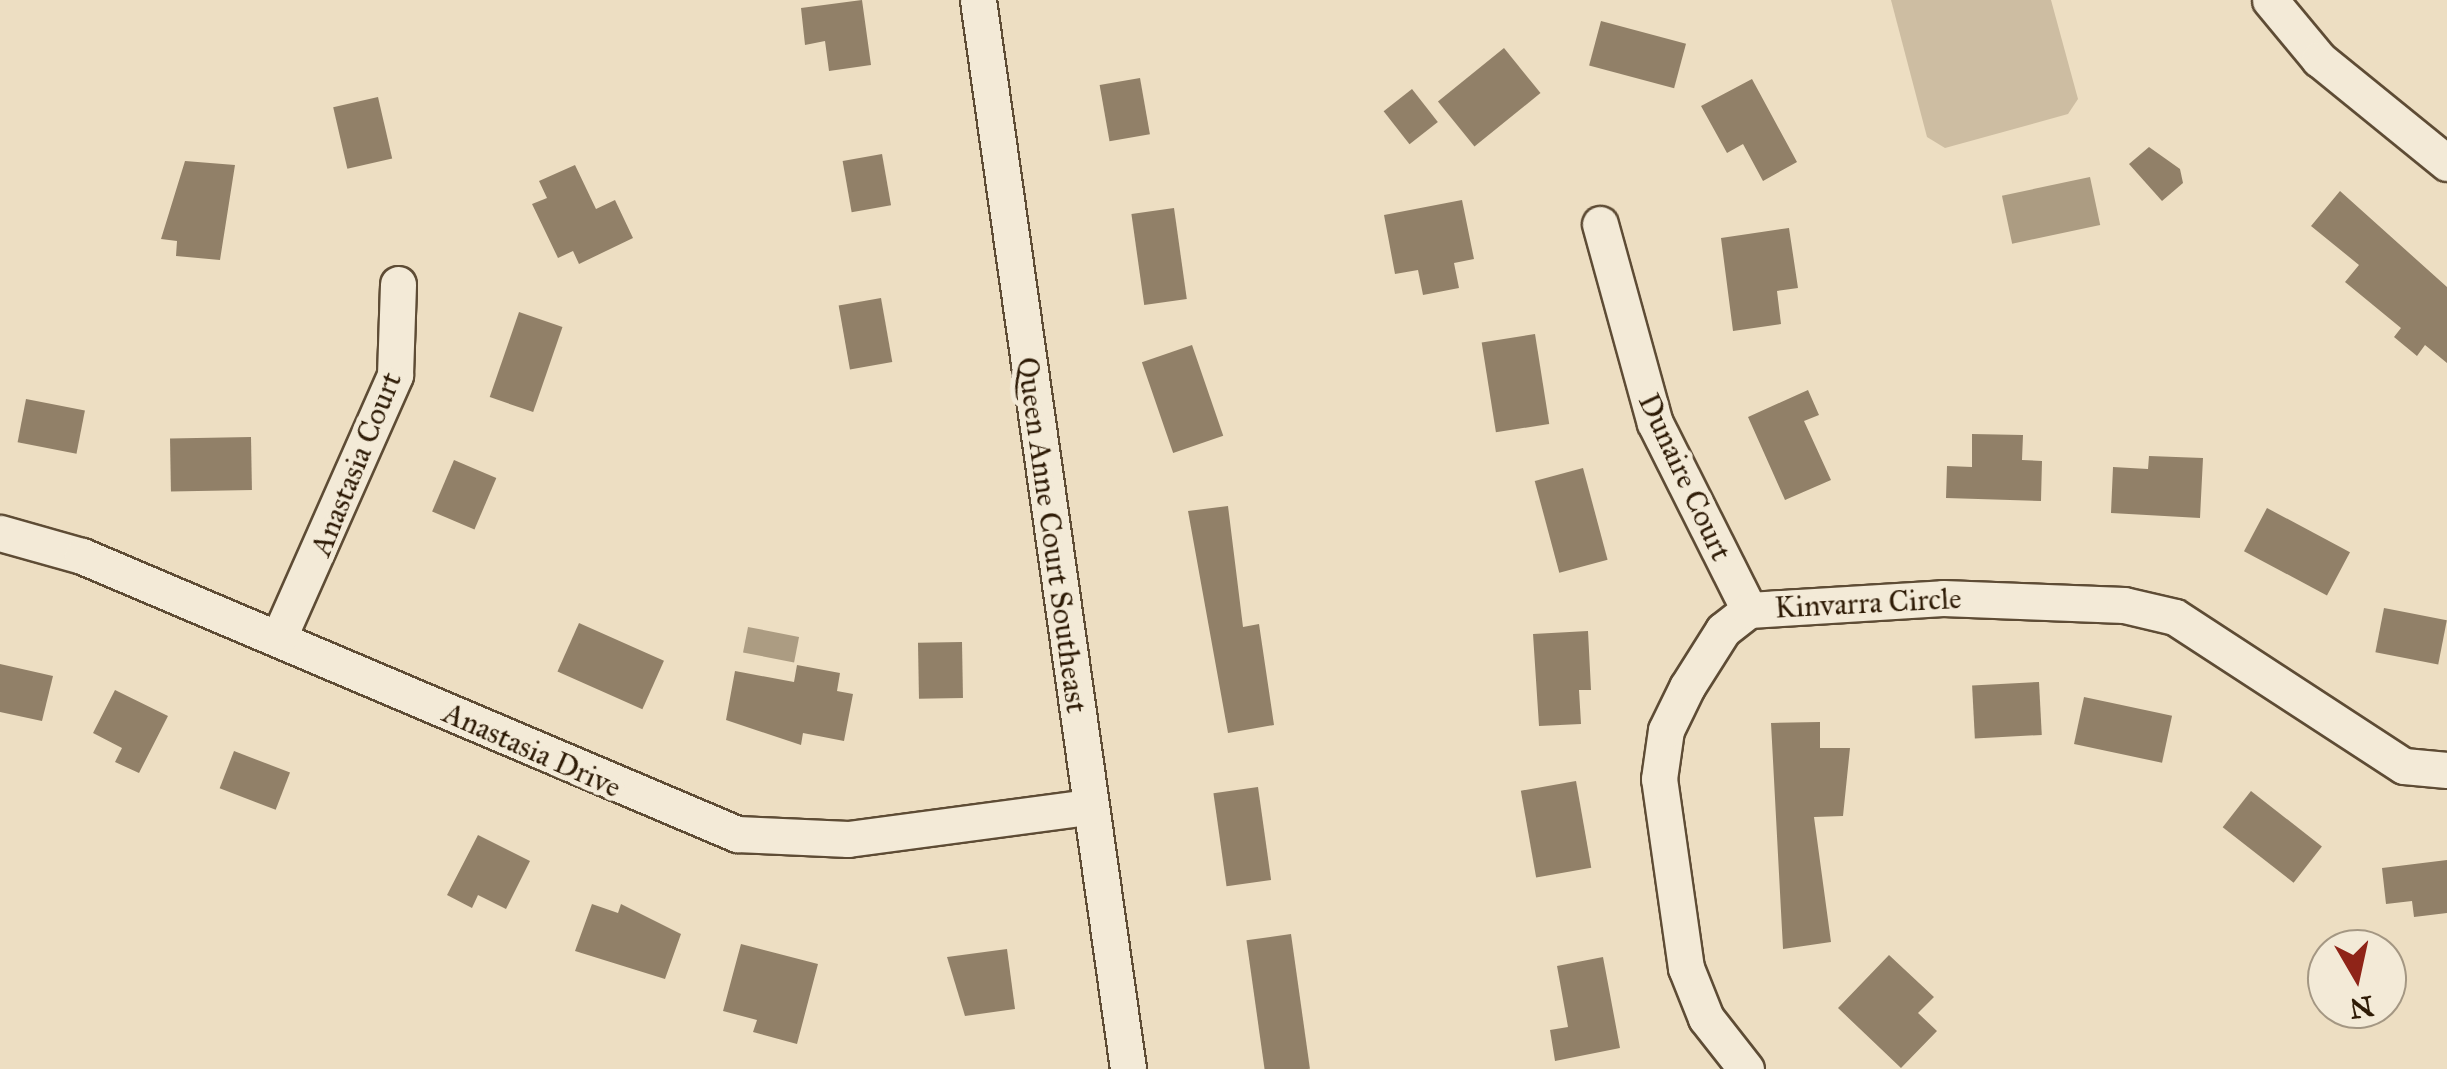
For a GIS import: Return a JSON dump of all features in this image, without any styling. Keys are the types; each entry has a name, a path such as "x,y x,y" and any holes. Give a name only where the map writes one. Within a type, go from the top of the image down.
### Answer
{"street":[{"name":"Queen Anne Court Southeast","path":"978,0 1088,807 1128,1069"},
{"path":"2270,0 2319,59 2447,163"},
{"name":"Dunaire Court","path":"1600,224 1655,423 1749,610"},
{"name":"Anastasia Court","path":"279,638 395,375 398,284"},
{"name":"Anastasia Drive","path":"0,534 82,556 737,834 848,839 1088,807"},
{"name":"Kinvarra Circle","path":"1746,1069 1706,1018 1686,968 1659,780 1666,730 1687,687 1723,630 1749,610 1942,598 2124,605 2176,617 2330,726 2404,766 2447,770"}],"shaded area":[{"path":"1891,0 2051,0 2078,99 2068,114 1945,148 1927,137"},
{"path":"2090,177 2100,225 2012,244 2002,196"},
{"path":"748,627 799,637 794,662 743,653"}],"building":[{"path":"862,0 871,65 829,71 825,41 805,45 801,8"},
{"path":"1601,21 1686,44 1674,88 1589,65"},
{"path":"1504,48 1541,93 1474,147 1438,101"},
{"path":"1140,78 1150,134 1110,141 1100,85"},
{"path":"1752,79 1797,162 1763,181 1743,144 1727,153 1701,106"},
{"path":"1412,89 1438,122 1409,144 1384,111"},
{"path":"378,97 392,158 347,169 333,107"},
{"path":"2149,147 2180,169 2183,183 2162,201 2129,164"},
{"path":"882,154 891,205 852,212 843,161"},
{"path":"185,161 235,165 220,260 176,256 177,241 161,239"},
{"path":"575,165 596,209 615,200 633,238 579,264 573,251 558,258 532,204 547,198 539,181"},
{"path":"2340,191 2447,287 2447,363 2425,345 2417,356 2394,337 2401,328 2345,282 2359,265 2311,226"},
{"path":"1462,200 1474,259 1454,263 1459,288 1423,295 1418,270 1395,274 1384,215"},
{"path":"1174,208 1187,299 1144,305 1131,214"},
{"path":"1789,228 1798,288 1777,291 1781,324 1733,331 1721,238"},
{"path":"881,298 892,362 850,369 839,305"},
{"path":"519,312 562,327 533,412 490,397"},
{"path":"1535,334 1549,424 1496,432 1482,342"},
{"path":"1192,345 1223,436 1173,453 1142,362"},
{"path":"1808,390 1819,415 1804,421 1831,480 1785,500 1748,417"},
{"path":"26,399 85,410 77,454 18,442"},
{"path":"1972,434 2023,435 2022,460 2042,461 2041,501 1946,498 1947,466 1972,467"},
{"path":"251,437 252,490 171,491 170,438"},
{"path":"2149,456 2203,458 2200,518 2111,513 2113,467 2148,469"},
{"path":"454,460 496,478 474,530 432,512"},
{"path":"1583,468 1608,560 1559,573 1535,481"},
{"path":"1228,506 1243,627 1259,624 1274,725 1228,733 1188,511"},
{"path":"2267,508 2350,552 2327,595 2244,551"},
{"path":"2384,608 2447,620 2438,664 2375,652"},
{"path":"579,623 664,661 642,709 557,671"},
{"path":"1588,631 1591,690 1579,690 1581,724 1539,726 1533,634"},
{"path":"962,642 963,698 919,699 918,643"},
{"path":"0,664 53,676 42,721 0,712"},
{"path":"797,665 840,673 837,691 853,694 844,741 803,733 801,745 726,720 735,671 794,682"},
{"path":"2039,682 2042,735 1975,738 1972,686"},
{"path":"115,690 168,716 139,773 115,762 122,748 93,733"},
{"path":"2084,697 2172,716 2162,763 2074,744"},
{"path":"1820,722 1820,748 1850,748 1843,816 1814,817 1831,942 1783,949 1771,723"},
{"path":"234,751 290,773 276,810 220,788"},
{"path":"1576,781 1591,868 1536,877 1521,791"},
{"path":"1258,787 1271,880 1227,886 1213,793"},
{"path":"2251,791 2322,846 2294,883 2223,827"},
{"path":"478,835 530,861 506,909 478,895 472,908 447,895"},
{"path":"2447,860 2447,913 2414,917 2412,901 2386,904 2382,868"},
{"path":"592,904 618,913 621,904 681,934 665,979 575,951"},
{"path":"1291,934 1310,1069 1265,1069 1246,940"},
{"path":"741,944 818,964 797,1044 753,1032 757,1020 723,1011"},
{"path":"1007,949 1015,1009 965,1016 947,957"},
{"path":"1889,955 1934,997 1918,1013 1937,1031 1901,1068 1838,1008"},
{"path":"1603,957 1620,1048 1555,1061 1550,1030 1568,1027 1557,966"}]}
